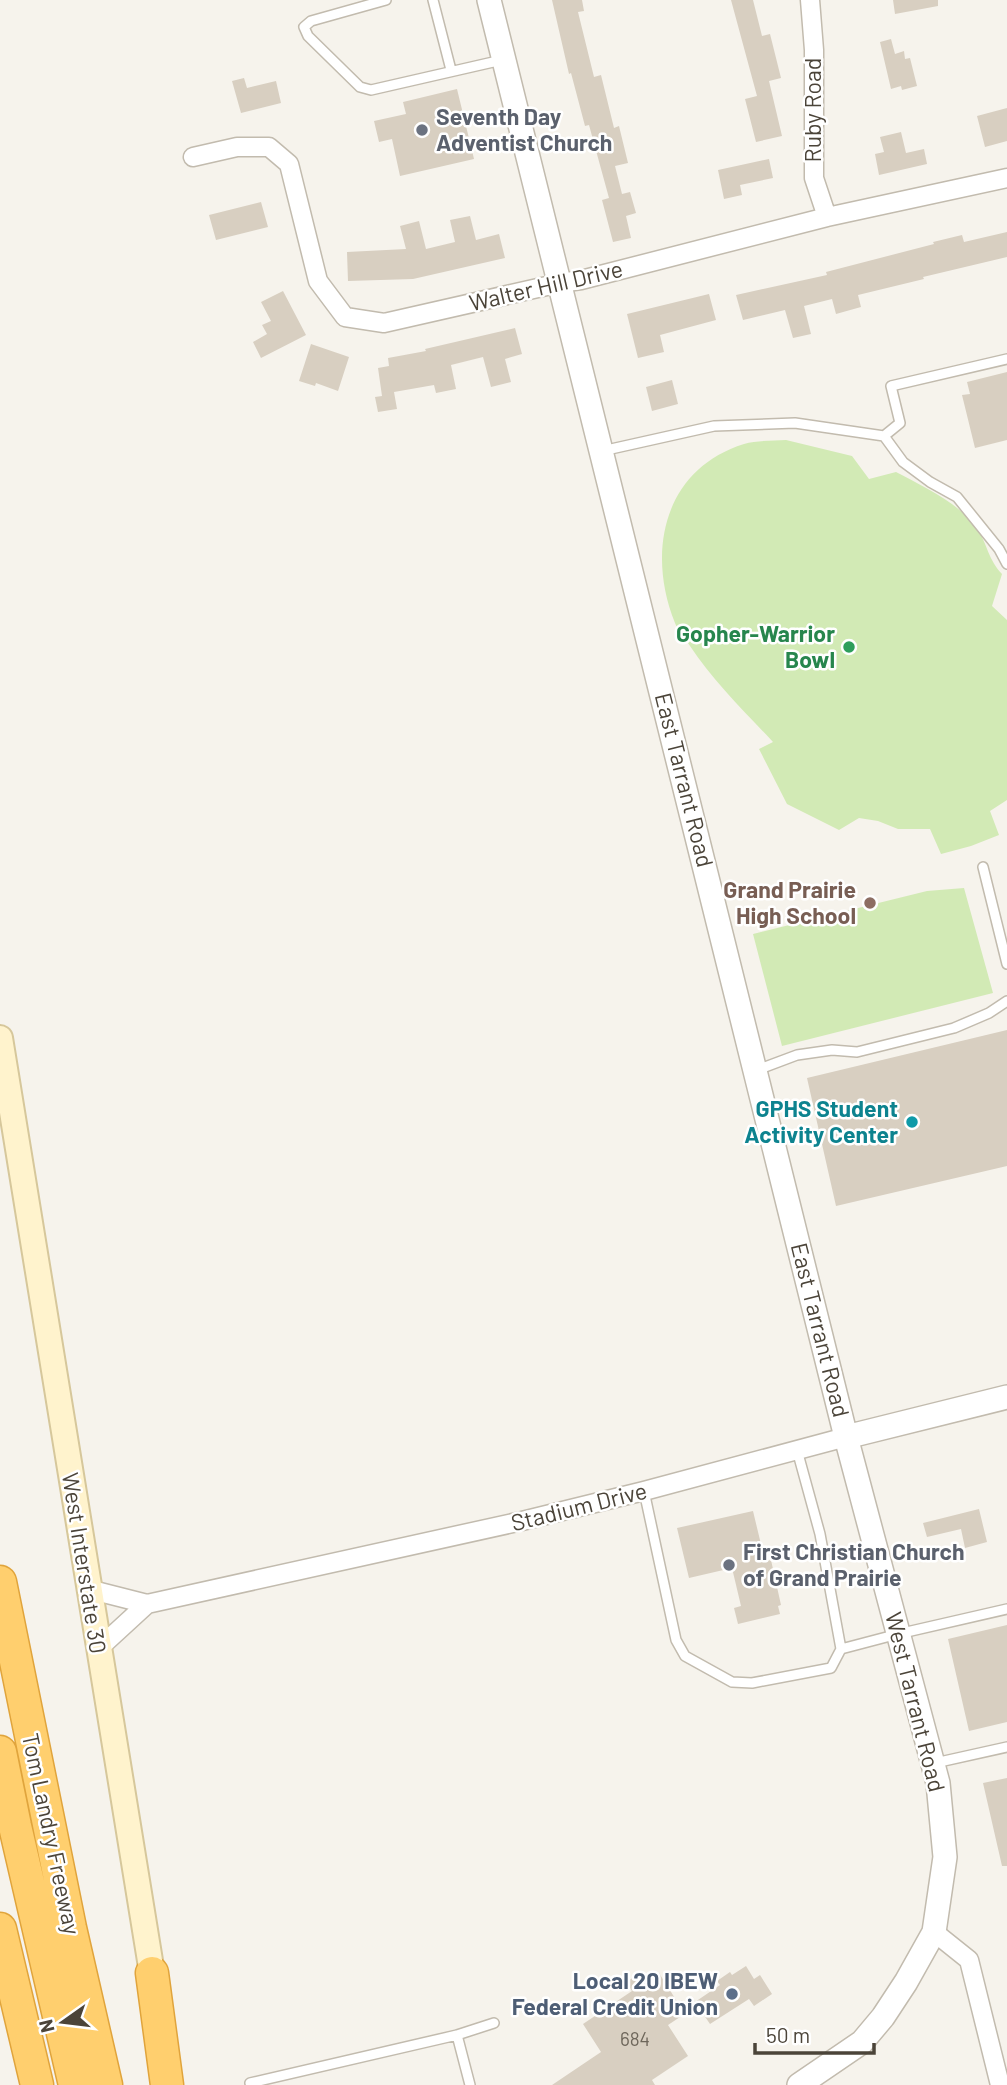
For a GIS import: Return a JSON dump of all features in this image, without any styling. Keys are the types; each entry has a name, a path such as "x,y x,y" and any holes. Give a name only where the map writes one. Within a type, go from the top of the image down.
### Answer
{"highway":[{"name":"Tom Landry Freeway","path":"0,1582 64,1902 106,2085"},
{"path":"0,1752 75,2085"},
{"path":"0,1929 37,2085"},
{"path":"152,1973 167,2085"}],"main road":[{"name":"West Interstate 30","path":"0,1038 152,1973 183,2085"}],"street":[{"name":"East Tarrant Road","path":"489,0 846,1437"},
{"name":"Ruby Road","path":"810,0 814,50 814,178 827,217"},
{"name":"Walter Hill Drive","path":"193,156 237,147 269,147 289,164 318,281 345,317 384,323 581,280 827,217 1007,178"},
{"name":"Stadium Drive","path":"88,1589 147,1604 522,1521 1007,1397"},
{"name":"West Tarrant Road","path":"799,2085 862,2042 883,2017 906,1982 934,1932 945,1857 938,1783 846,1437"},
{"path":"98,1649 147,1604"},
{"path":"934,1932 969,1960 1000,2085"}],"lane":[{"path":"386,0 311,21 304,27 308,36 360,87 371,90 504,59"},
{"path":"433,0 451,70"},
{"path":"884,436 900,423 891,386 1007,359"},
{"path":"602,451 714,426 795,423 884,436 903,462 957,497 999,549 1007,564"},
{"path":"983,867 1007,964"},
{"path":"755,1071 797,1055 831,1050 857,1052 954,1028 989,1013 1007,1001"},
{"path":"644,1491 676,1640 685,1656 732,1682 752,1683 831,1668 841,1649 820,1534 797,1450"},
{"path":"841,1649 1007,1609"},
{"path":"933,1763 1007,1747"},
{"path":"251,2085 250,2083 494,2024"},
{"path":"457,2035 470,2085"}],"green space":[{"name":"Gopher-Warrior Bowl","path":"786,440 852,456 869,479 896,472 941,496 962,512 978,530 1002,574 992,606 1007,620 1007,800 990,811 999,835 941,854 930,829 898,829 878,821 859,818 839,830 787,804 759,749 773,742 719,684 676,626 666,596 662,568 663,541 669,516 679,493 695,472 717,456 744,444"},
{"path":"964,888 993,993 782,1046 753,934 927,891"}],"building":[{"path":"552,0 582,0 584,11 578,12 594,77 601,75 614,128 619,126 628,163 615,166 622,194 630,192 636,213 626,216 631,238 613,242 602,200 609,198 589,125 585,126 571,73 569,74"},
{"path":"731,0 753,0 762,36 770,34 781,78 769,81 782,136 756,142 745,99 757,96"},
{"path":"893,0 938,0 938,6 895,14"},
{"path":"891,39 895,54 904,51 905,59 910,58 917,86 902,90 901,86 891,89 880,42"},
{"path":"244,78 247,88 276,81 281,103 241,113 232,81"},
{"name":"Seventh Day Adventist Church","path":"457,89 474,159 400,176 392,139 379,142 374,121 406,114 403,102"},
{"path":"1007,108 1007,141 985,147 977,116"},
{"path":"901,132 906,153 924,149 927,164 879,175 875,154 884,152 880,137"},
{"path":"769,159 773,178 740,185 742,195 724,199 718,170"},
{"path":"261,202 268,227 216,240 209,215"},
{"path":"470,216 476,240 499,234 505,258 413,279 348,281 347,252 406,249 400,226 419,221 426,249 455,242 450,220"},
{"path":"1007,232 1007,257 858,295 861,307 836,314 832,299 804,306 811,334 793,338 785,310 743,320 736,295 827,275 826,272 962,235 964,242"},
{"path":"283,291 306,335 261,358 253,342 267,334 262,325 271,321 261,302"},
{"path":"709,294 716,320 660,335 664,352 638,358 627,314"},
{"path":"515,328 522,354 505,359 511,382 491,387 483,357 451,365 456,389 436,393 434,385 394,392 397,409 378,412 375,397 382,396 378,368 389,366 388,358"},
{"path":"311,344 349,357 338,391 316,383 315,386 299,381"},
{"path":"1007,372 1007,440 975,448 962,395 970,394 967,382"},
{"path":"672,380 678,404 652,411 646,387"},
{"name":"GPHS Student Activity Center","path":"1007,1030 1007,1166 836,1206 807,1078"},
{"path":"979,1509 987,1542 965,1548 961,1529 927,1537 923,1523"},
{"name":"First Christian Church of Grand Prairie","path":"753,1511 765,1561 771,1560 781,1605 778,1606 780,1614 738,1624 734,1608 741,1606 732,1568 689,1578 677,1528"},
{"path":"1007,1625 1007,1722 969,1731 948,1639"},
{"path":"1007,1778 1007,1866 1002,1866 983,1783"},
{"path":"746,1966 754,1979 760,1975 772,1994 754,2006 749,1999 710,2024 695,2002 720,1985 717,1981"},
{"path":"659,1973 678,2003 682,2000 689,2011 668,2025 688,2056 652,2080 655,2085 552,2085 601,2052 583,2024 632,1991 626,1982 637,1975 643,1984"}],"place":[{"name":"Seventh Day Adventist Church","path":"422,130"},
{"name":"Gopher-Warrior Bowl","path":"849,647"},
{"name":"Grand Prairie High School","path":"870,903"},
{"name":"GPHS Student Activity Center","path":"912,1122"},
{"name":"First Christian Church of Grand Prairie","path":"729,1565"},
{"name":"Local 20 IBEW Federal Credit Union","path":"732,1994"}]}
